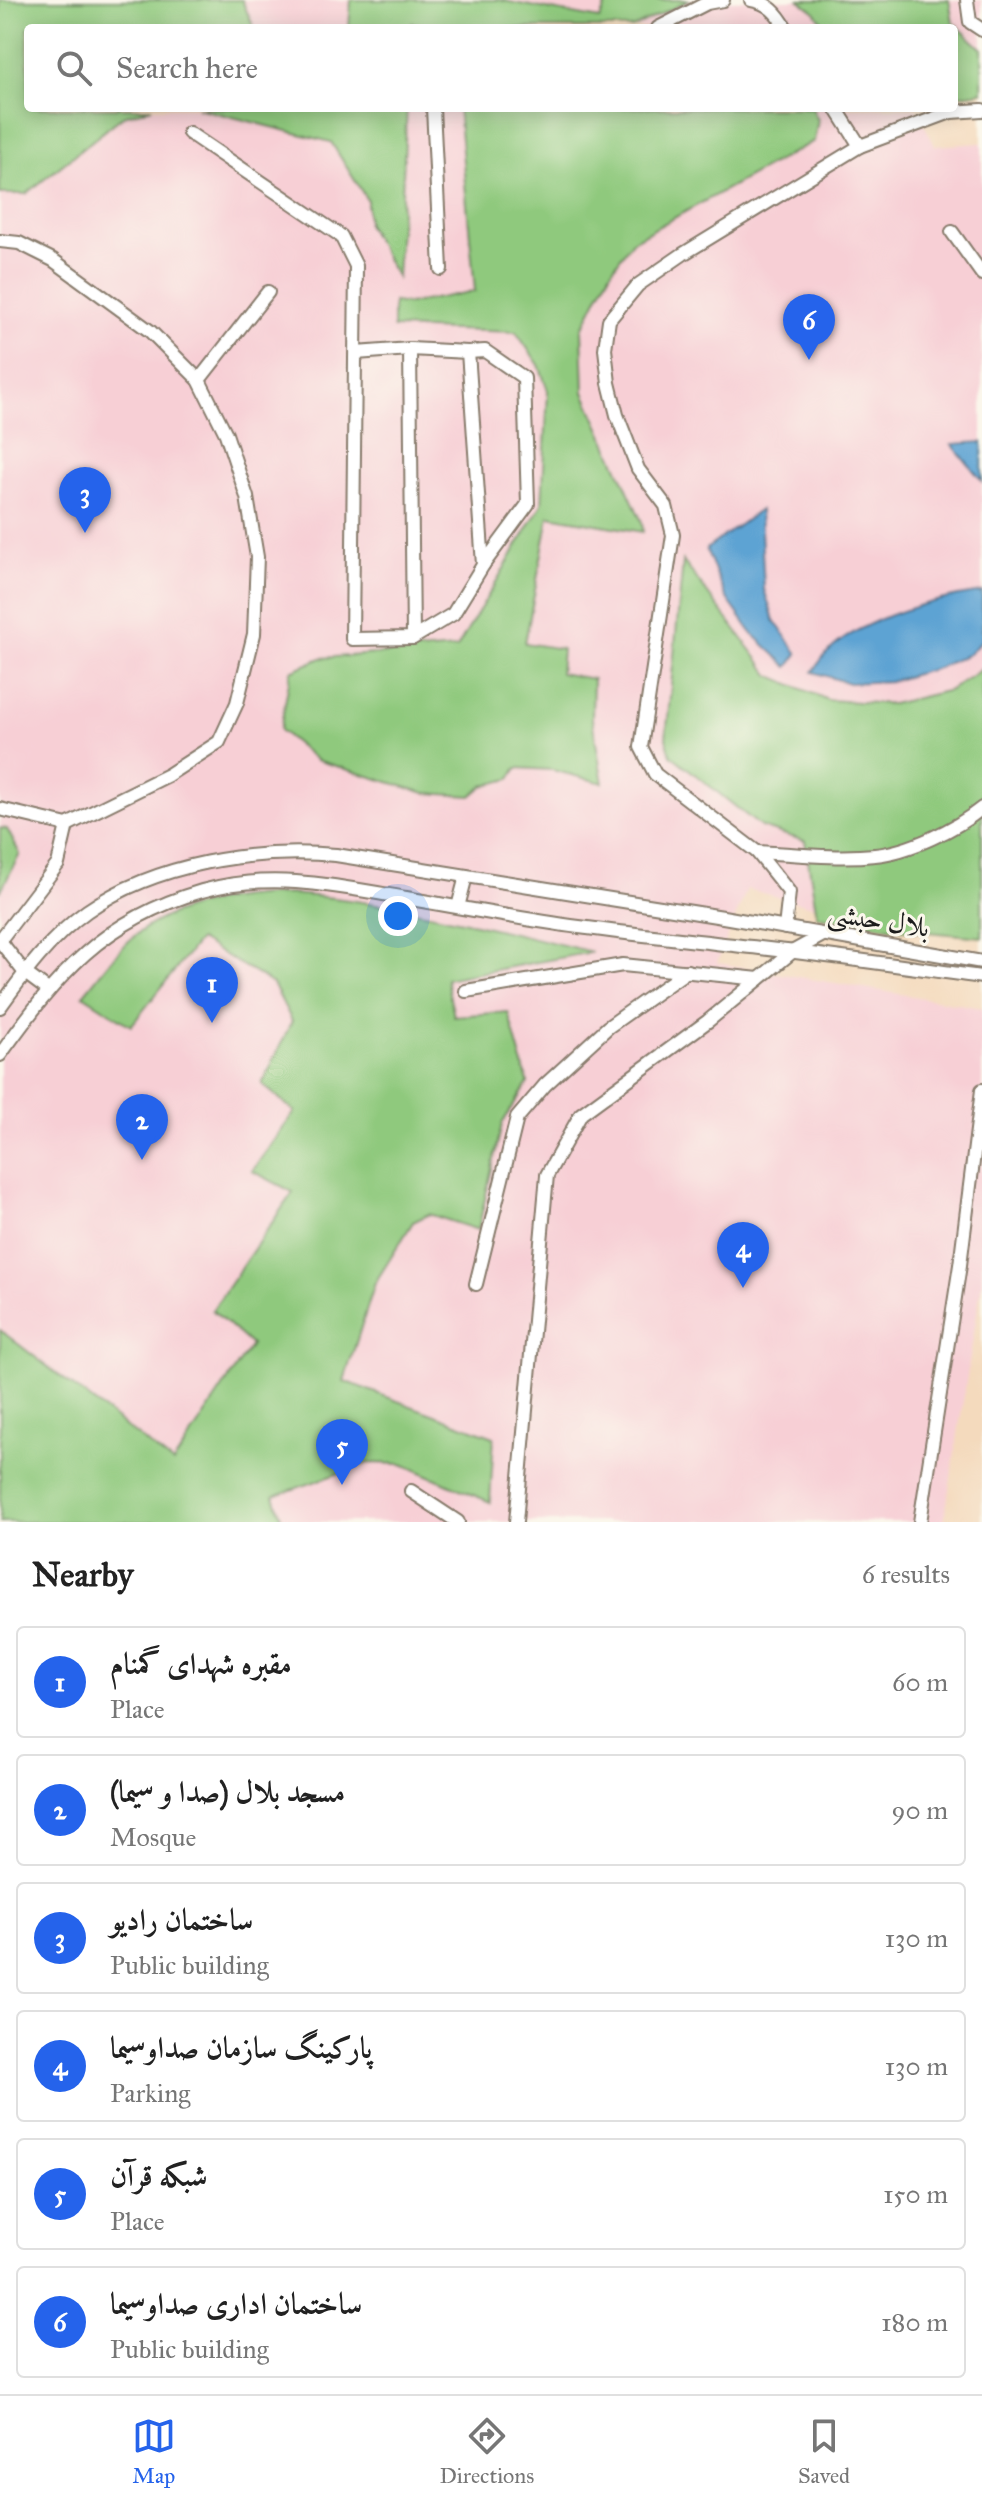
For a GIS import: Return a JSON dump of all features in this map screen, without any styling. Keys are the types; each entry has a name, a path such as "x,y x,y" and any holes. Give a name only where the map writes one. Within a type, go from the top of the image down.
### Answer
{"lane":[{"path":"666,24 707,3 723,0"},
{"path":"751,0 760,1 777,12 784,24"},
{"path":"967,0 970,22 982,30"},
{"path":"958,112 982,110"},
{"path":"433,112 441,269"},
{"path":"839,112 860,146"},
{"path":"785,928 789,892 757,852 655,774 641,747 673,535 666,506 638,469 617,415 606,360 609,320 638,285 860,146 951,112"},
{"path":"189,133 341,236 356,266 352,639 413,638 453,614 483,565 528,504 524,378 485,351 410,349 356,353"},
{"path":"952,232 982,274"},
{"path":"0,241 19,243 53,260 150,331 199,380 226,434 247,497 257,557 254,634 237,703 219,742 168,775 67,825 0,809"},
{"path":"199,380 268,292"},
{"path":"410,349 413,638"},
{"path":"468,352 483,565"},
{"path":"757,852 876,855 911,847 982,808"},
{"path":"48,990 25,973 0,940 58,864 67,825"},
{"name":"بلال حبشی","path":"0,1007 51,943 87,911 122,891 153,879 222,859 267,853 303,852 466,876 982,962"},
{"path":"458,907 466,876"},
{"path":"0,1055 69,967 112,933 169,902 243,882 327,884 577,927 982,977"},
{"path":"676,938 682,911"},
{"path":"516,1522 547,1175 581,1114 708,1021 792,952 823,935"},
{"path":"466,991 623,965 759,979"},
{"path":"476,1284 517,1118 545,1085 608,1027 687,971"},
{"path":"920,1522 960,1265 982,1090"},
{"path":"411,1491 458,1522"}],"shaded area":[{"path":"0,0 982,0 982,87 958,36 958,24 24,24 24,112 918,112 935,146 982,143 982,918 905,930 747,889 717,963 982,1008 982,1281 944,1522 0,1522"}],"green space":[{"path":"0,0 242,0 252,24 24,24 24,112 138,112 123,116 26,194 0,194"},
{"path":"351,0 499,0 600,19 608,0 690,0 641,24 349,24"},
{"path":"799,0 949,0 955,24 824,24 815,12"},
{"path":"958,27 982,49 982,92 958,95"},
{"path":"213,112 407,112 397,278 367,224 367,200 331,142"},
{"path":"458,112 814,112 818,120 814,141 632,241 610,273 582,329 584,392 642,522 643,532 549,516 525,643 562,649 560,673 593,679 592,719 603,783 552,770 517,768 510,779 483,786 471,796 425,793 316,760 280,730 291,671 321,658 457,648 542,504 548,391 539,365 516,332 393,328 393,302 408,304 475,291"},
{"path":"683,561 771,676 828,700 892,704 950,690 982,669 982,937 905,930 817,916 805,841 761,827 671,755 666,738"},
{"path":"0,828 7,829 20,854 0,892"},
{"path":"291,894 405,909 592,952 446,979 454,1016 508,1012 528,1083 502,1124 478,1230 429,1214 413,1222 375,1283 344,1381 494,1437 490,1502 402,1464 368,1463 274,1496 283,1522 0,1522 0,1330 173,1463 251,1345 212,1310 293,1192 252,1171 295,1112 262,1084 292,1021 273,984 199,940 131,1026 83,995 132,938 167,916 229,899"}],"water":[{"path":"982,442 982,481 952,444"},
{"path":"760,510 764,589 774,620 798,654 788,667 751,632 726,597 706,549"},
{"path":"982,592 982,640 969,654 937,668 892,681 849,683 813,672 826,654 843,640 880,619 943,599"}],"place":[{"name":"ساختمان اداری صداوسیما","path":"809,360"},
{"name":"ساختمان رادیو","path":"85,533"},
{"name":"مقبره شهدای گمنام","path":"212,1023"},
{"name":"مسجد بلال (صدا و سیما)","path":"142,1160"},
{"name":"پارکینگ سازمان صداوسیما","path":"743,1288"},
{"name":"شبکه قرآن","path":"342,1485"}]}
